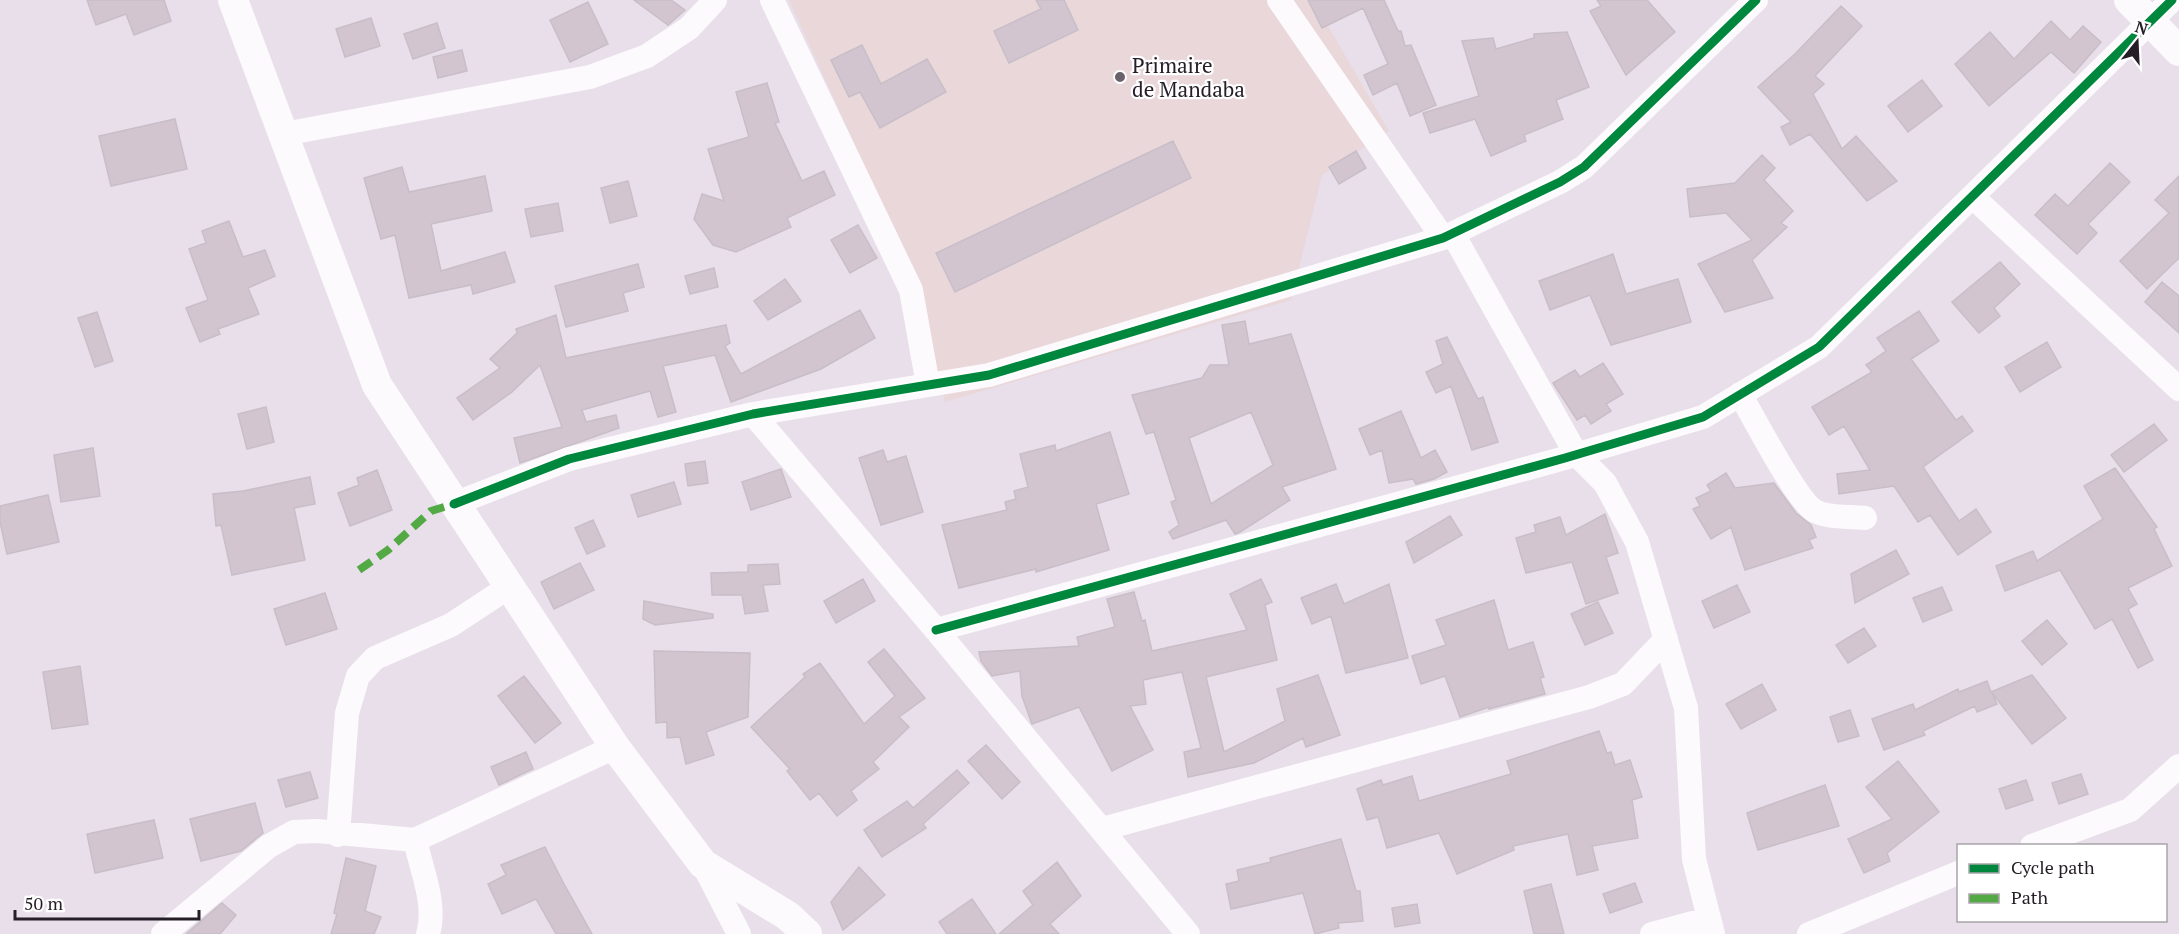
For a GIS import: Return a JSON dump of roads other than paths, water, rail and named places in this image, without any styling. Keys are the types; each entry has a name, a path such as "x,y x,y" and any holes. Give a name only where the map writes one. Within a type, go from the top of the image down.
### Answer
{"street":[{"path":"233,0 377,385 615,747 703,864 739,934"},
{"path":"284,134 590,77 647,56 689,28 716,0"},
{"path":"772,0 911,290 928,385"},
{"path":"1279,0 1448,236 1576,454 1605,483 1637,542 1686,708 1694,859 1710,927 1652,934"},
{"path":"454,504 569,459 753,414 988,375 1448,236 1560,183 1584,167 1756,0"},
{"path":"2129,0 2179,51"},
{"path":"936,630 1703,417 1820,346 2172,0"},
{"path":"1973,197 2179,389"},
{"path":"1740,394 1781,467 1808,507 1819,513 1865,518"},
{"path":"753,414 1188,934"},
{"path":"338,835 347,713 358,676 375,658 451,625 510,586"},
{"path":"1102,829 1589,697 1623,684 1666,639"},
{"path":"163,934 269,846 294,832 415,840 615,747"},
{"path":"2037,844 2130,810 2179,766"},
{"path":"415,840 430,908 431,922 428,934"},
{"path":"703,864 788,916 807,934"},
{"path":"1809,934 1957,874"}],"place":[{"name":"Primaire de Mandaba","path":"1120,77"}]}
